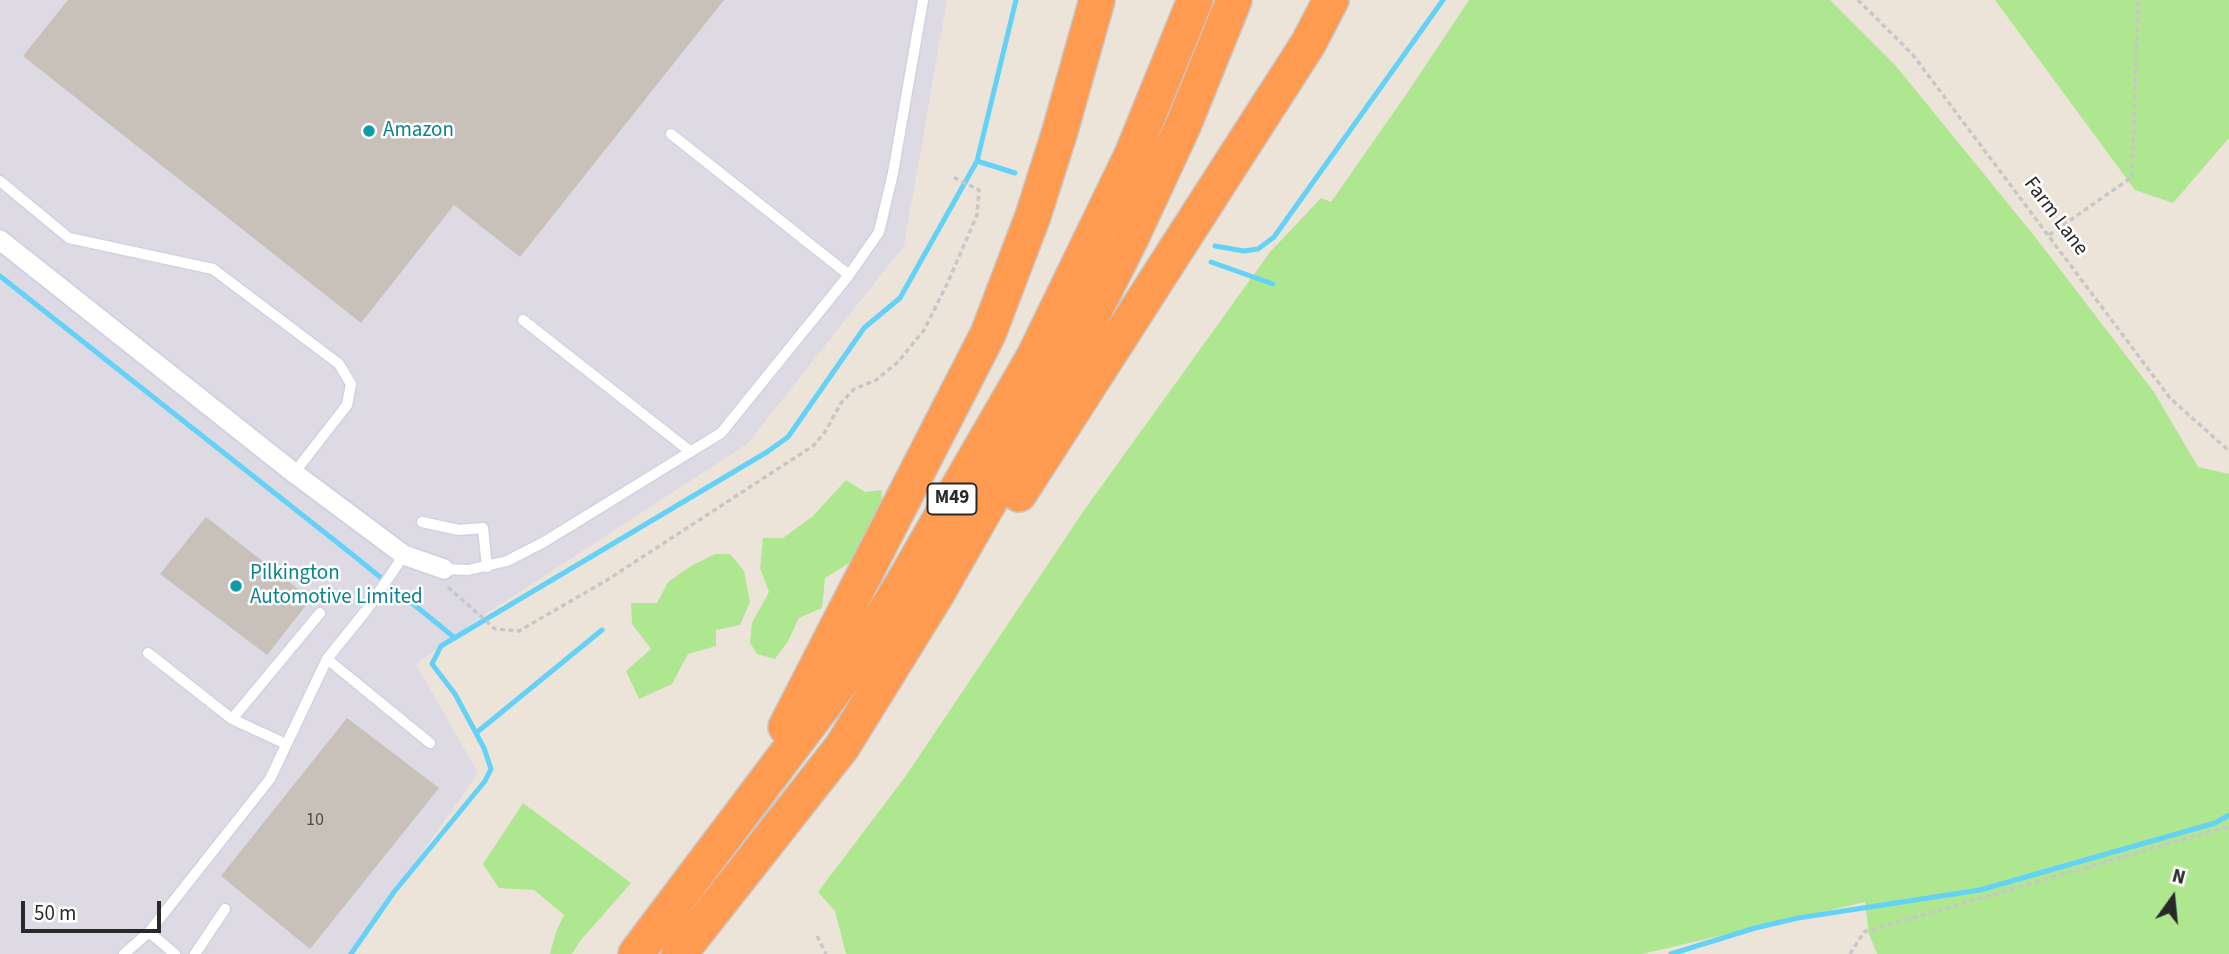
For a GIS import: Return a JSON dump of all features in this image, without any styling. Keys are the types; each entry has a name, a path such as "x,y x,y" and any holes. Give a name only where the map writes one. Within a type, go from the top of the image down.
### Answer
{"highway":[{"name":"M49","path":"739,817 988,334 1033,216 1097,0"},
{"name":"M49","path":"636,954 846,674 908,575 1035,355 1132,155 1195,0"},
{"name":"M49","path":"842,747 936,595 1065,369 1178,138 1234,0"},
{"name":"M49","path":"679,954 842,747 908,668 1308,44 1331,0"}],"street":[{"path":"0,240 294,473 404,555 444,569"}],"lane":[{"path":"444,569 468,570 507,561 544,542 721,433 849,275 879,232 923,0"},
{"path":"671,134 849,275"},
{"path":"0,181 69,238 213,269 339,364 351,384 347,405 294,473"},
{"path":"523,320 691,452"},
{"path":"422,522 459,530 483,528 487,567"},
{"path":"124,954 149,932 270,779 327,659 368,608 404,555"},
{"path":"232,719 320,613"},
{"path":"148,653 232,719 286,744"},
{"path":"327,659 430,743"},
{"path":"195,954 225,909"},
{"path":"149,932 175,954"}],"path":[{"name":"Farm Lane","path":"1858,0 1913,55 2170,398 2229,451"},
{"path":"2049,235 2132,177 2138,0"},
{"path":"444,569 446,585 495,629 519,631 607,580 813,446 825,432 841,403 854,389 876,380 898,362 924,330 977,215 979,190 962,184 953,177"},
{"path":"1850,954 1864,932 2229,826"},
{"path":"817,936 826,954"}],"shaded area":[{"path":"0,0 947,0 904,246 747,444 487,613 416,664 478,773 351,954 0,954"}],"green space":[{"path":"1469,0 1830,0 1896,66 2036,238 2154,392 2198,467 2229,474 2229,954 1877,954 1869,934 1865,902 1642,954 846,954 835,911 818,892 905,777 1085,509 1270,252 1321,198 1331,202"},
{"path":"1995,0 2229,0 2229,138 2173,203 2135,190"},
{"path":"846,480 865,492 882,490 881,512 859,557 825,578 822,608 799,618 788,641 775,659 757,654 750,643 752,623 769,592 760,568 763,538 783,538 813,516"},
{"path":"715,554 730,554 744,571 750,602 740,625 716,630 716,646 688,654 672,684 639,699 626,671 651,649 632,624 631,603 657,603 668,582"},
{"path":"523,803 631,883 580,941 572,954 550,954 564,915 534,890 499,888 483,864"}],"building":[{"name":"Amazon","path":"68,0 724,0 520,257 454,205 361,323 23,56"},
{"name":"Pilkington Automotive Limited","path":"206,517 311,599 267,655 160,574"},
{"path":"347,718 439,788 310,949 221,876"}],"waterway":[{"path":"351,954 394,892 485,781 491,769 484,748 455,694 432,664 441,646 788,437 864,328 900,298 977,161 1016,0"},
{"path":"1215,246 1244,251 1258,249 1274,237 1443,0"},
{"path":"977,161 1015,173"},
{"path":"1211,262 1273,284"},
{"path":"0,276 455,638"},
{"path":"476,733 602,630"},
{"path":"1671,954 1755,928 1798,918 1980,890 2215,823 2229,815"}],"place":[{"name":"Amazon","path":"369,131"},
{"name":"Pilkington Automotive Limited","path":"236,586"}]}
